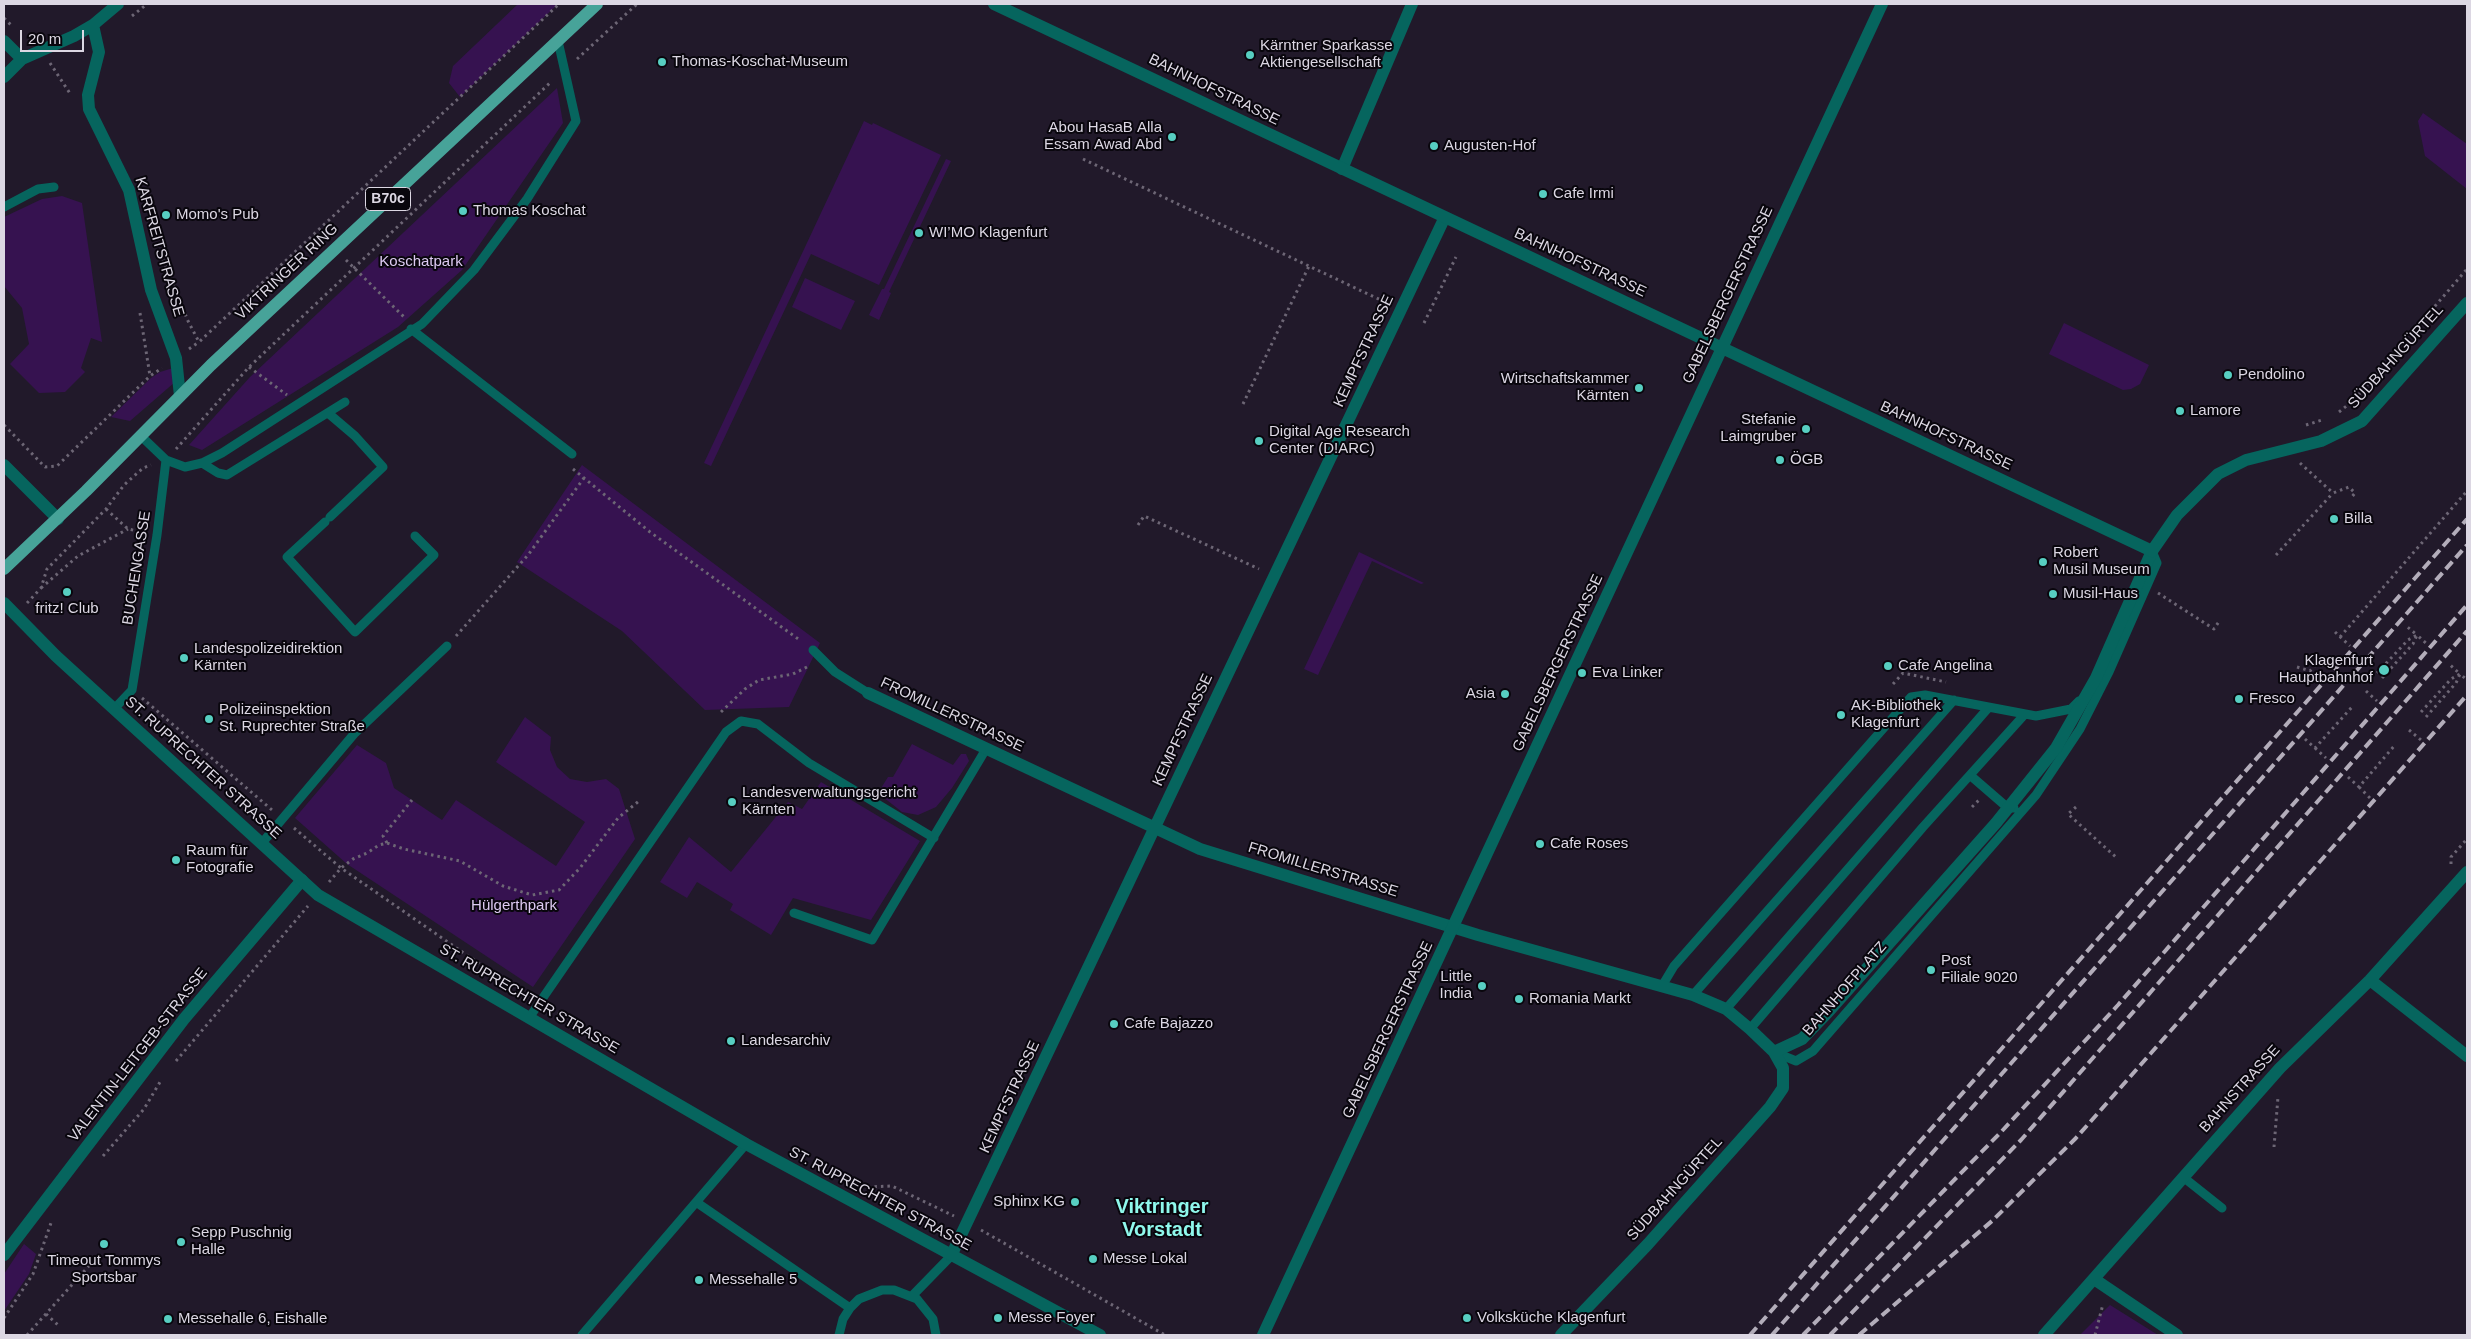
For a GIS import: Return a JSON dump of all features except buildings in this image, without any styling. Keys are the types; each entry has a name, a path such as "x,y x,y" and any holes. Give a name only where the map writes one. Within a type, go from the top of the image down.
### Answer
{"main road":[{"name":"VIKTRINGER RING","path":"4,569 218,359 598,4"}],"street":[{"path":"4,76 22,59 74,36 93,25 118,4"},
{"name":"BAHNHOFSTRASSE","path":"994,4 2152,551"},
{"path":"1342,169 1412,4"},
{"name":"GABELSBERGERSTRASSE","path":"1263,1335 1882,4"},
{"name":"KARFREITSTRASSE","path":"93,25 99,52 88,95 89,109 129,190 151,290 176,358 180,396"},
{"path":"4,41 22,59"},
{"name":"KEMPFSTRASSE","path":"951,1256 969,1223 1444,218"},
{"name":"SÜDBAHNGÜRTEL","path":"2031,790 2088,692 2119,628 2152,551 2177,515 2218,474 2246,460 2321,441 2362,420 2467,302"},
{"path":"4,465 58,518"},
{"name":"ST. RUPRECHTER STRASSE","path":"4,604 114,709 318,895 746,1144 1100,1335"},
{"name":"FROMILLERSTRASSE","path":"868,693 1200,849 1453,928 1693,995 1726,1009 1774,1052"},
{"name":"BAHNHOFPLATZ","path":"1774,1052 1802,1039 1829,1011 2008,808 2031,790"},
{"name":"BAHNSTRASSE","path":"2044,1335 2280,1068 2370,980 2467,872"},
{"name":"VALENTIN-LEITGEB-STRASSE","path":"4,1255 184,1019 302,880"},
{"path":"2370,980 2467,1056"},
{"name":"SÜDBAHNGÜRTEL","path":"1561,1335 1648,1244 1770,1107 1783,1088 1783,1068 1774,1052"},
{"path":"2094,1279 2177,1335"}],"lane":[{"path":"141,436 166,460 185,467 202,463 222,453 411,329 422,324 474,270 528,199 576,121 558,41"},
{"path":"4,206 38,189 54,187"},
{"path":"411,329 572,454"},
{"path":"202,463 218,473 226,474 345,402"},
{"path":"328,413 355,436 383,467 287,557 355,632 434,555 415,536"},
{"name":"BUCHENGASSE","path":"132,690 158,535 166,460"},
{"path":"2031,790 2080,729 2109,672 2157,563 2152,551"},
{"path":"262,843 354,734 447,646"},
{"path":"817,653 835,672 868,693"},
{"path":"114,709 132,690"},
{"path":"1662,986 1674,966 1911,697 1925,695 2036,716 2051,715 2070,709 2088,692"},
{"path":"1693,995 1954,700"},
{"path":"1726,1009 1989,707"},
{"path":"1750,1029 1923,827 2025,714"},
{"path":"529,1018 726,732 741,721 758,724 809,763 934,838"},
{"path":"794,913 872,940 986,749"},
{"path":"1971,776 2008,808 2024,808"},
{"name":"BAHNHOFPLATZ","path":"1774,1052 1796,1061 1813,1051 2024,808 2031,790"},
{"path":"582,1335 746,1144"},
{"path":"2183,1177 2222,1208"},
{"path":"696,1202 850,1308"},
{"path":"912,1296 951,1256"},
{"path":"839,1335 843,1318 850,1308 859,1299 882,1290 894,1290 912,1296 926,1308 933,1319 936,1335"}],"path":[{"path":"127,20 147,4"},
{"path":"162,257 199,342 559,4"},
{"path":"41,588 47,569 106,509 124,485 143,468 166,460 249,367 637,4"},
{"path":"39,51 48,60 72,98"},
{"path":"1083,159 1401,310"},
{"path":"1424,323 1456,257"},
{"path":"1243,404 1309,266"},
{"path":"354,268 403,316 411,329"},
{"path":"2333,415 2354,400 2467,269"},
{"path":"4,425 45,467 58,466 150,376 140,310"},
{"path":"249,367 297,403"},
{"path":"2304,426 2327,418"},
{"path":"2301,464 2333,493"},
{"path":"569,466 650,532 817,653 805,669 793,674 759,680 745,689 721,712"},
{"path":"447,646 528,555 584,478"},
{"path":"2276,555 2333,493 2349,487 2355,492 2351,498"},
{"path":"2340,637 2467,491"},
{"path":"106,509 128,529 158,535"},
{"path":"1138,525 1144,516 1275,576"},
{"path":"16,615 41,588 78,556 128,529"},
{"path":"2156,592 2214,629 2220,620"},
{"path":"2405,625 2427,644"},
{"path":"2334,632 2350,646"},
{"path":"2377,673 2408,640 2416,635"},
{"path":"2382,678 2413,644 2416,635"},
{"path":"2297,667 2310,672 2319,662 2324,666"},
{"path":"2448,664 2467,680"},
{"path":"1893,684 1903,673 1926,677"},
{"path":"2421,712 2451,679 2460,674"},
{"path":"2426,717 2456,683 2460,674"},
{"path":"132,690 341,868 468,956 590,1031"},
{"path":"2366,691 2377,701"},
{"path":"2315,748 2352,707"},
{"path":"2410,730 2421,740"},
{"path":"2305,738 2326,758"},
{"path":"2359,787 2395,745"},
{"path":"2348,777 2370,798"},
{"path":"387,843 383,836 412,800"},
{"path":"170,1068 341,868 379,844 387,843 404,849 460,861 503,886 532,896 559,890 580,868 618,818 639,801"},
{"path":"2076,807 2068,814 2118,859"},
{"path":"2451,857 2467,839"},
{"path":"2274,1146 2280,1068"},
{"path":"99,1160 144,1109 163,1075"},
{"path":"851,1179 867,1188 892,1186 969,1223 1165,1335"},
{"path":"4,1318 33,1274 52,1220"},
{"path":"27,1335 96,1258"},
{"path":"2095,1335 2107,1288"},
{"path":"46,1314 58,1325"}],"green space":[{"path":"518,4 558,4 460,97 449,83 453,66"},
{"name":"Koschatpark","path":"557,88 563,123 462,270 398,327 202,450 189,445 250,377"},
{"path":"2423,113 2467,144 2467,189 2425,156 2418,121"},
{"path":"864,121 872,125 873,123 941,155 879,285 811,254 711,466 704,463"},
{"path":"946,159 951,161 889,292 891,293 879,320 869,315 882,289 884,289"},
{"path":"62,196 82,203 102,342 91,338 81,368 85,372 65,392 39,393 10,364 29,344 22,308 4,286 4,217 42,199"},
{"path":"805,278 855,301 841,330 792,307"},
{"path":"2064,323 2149,365 2140,384 2131,389 2123,390 2049,354"},
{"path":"173,368 175,382 130,421 111,417 151,378 160,372"},
{"path":"582,465 820,643 789,707 705,710 622,631 517,562"},
{"path":"1359,552 1424,583 1421,584 1372,561 1318,675 1304,669"},
{"name":"Hülgerthpark","path":"525,717 551,737 550,750 557,767 570,779 587,782 606,779 619,789 635,839 533,987 347,864 295,818 357,745 386,763 394,788 442,820 456,800 556,866 585,822 496,762"},
{"path":"912,744 953,765 961,754 966,754 969,761 952,788 936,807 918,815 902,812 878,793 888,777 893,777"},
{"path":"821,782 920,841 871,920 793,898 771,935 730,910 733,904 697,882 687,898 660,882 689,837 731,872 788,802 802,809"},
{"path":"24,1244 36,1254 29,1274 4,1311 4,1274"},
{"path":"2110,1305 2158,1335 2080,1335"}],"railway":[{"path":"1750,1335 2467,519"},
{"path":"1772,1335 2467,545"},
{"path":"1803,1335 2002,1131 2118,1005 2467,605"},
{"path":"1830,1335 2021,1140 2467,631"},
{"path":"1859,1335 1992,1221 2076,1138 2467,695"}],"place":[{"name":"Kärntner Sparkasse Aktiengesellschaft","path":"1250,55"},
{"name":"Thomas-Koschat-Museum","path":"662,62"},
{"name":"Abou HasaB Alla Essam Awad Abd","path":"1172,137"},
{"name":"Augusten-Hof","path":"1434,146"},
{"name":"Cafe Irmi","path":"1543,194"},
{"name":"Thomas Koschat","path":"463,211"},
{"name":"Momo's Pub","path":"166,215"},
{"name":"WI’MO Klagenfurt","path":"919,233"},
{"name":"Pendolino","path":"2228,375"},
{"name":"Wirtschaftskammer Kärnten","path":"1639,388"},
{"name":"Lamore","path":"2180,411"},
{"name":"Stefanie Laimgruber","path":"1806,429"},
{"name":"Digital Age Research Center (D!ARC)","path":"1259,441"},
{"name":"ÖGB","path":"1780,460"},
{"name":"Billa","path":"2334,519"},
{"name":"Robert Musil Museum","path":"2043,562"},
{"name":"fritz! Club","path":"67,592"},
{"name":"Musil-Haus","path":"2053,594"},
{"name":"Landespolizeidirektion Kärnten","path":"184,658"},
{"name":"Cafe Angelina","path":"1888,666"},
{"name":"Klagenfurt Hauptbahnhof","path":"2384,670"},
{"name":"Eva Linker","path":"1582,673"},
{"name":"Asia","path":"1505,694"},
{"name":"Fresco","path":"2239,699"},
{"name":"AK-Bibliothek Klagenfurt","path":"1841,715"},
{"name":"Polizeiinspektion St. Ruprechter Straße","path":"209,719"},
{"name":"Landesverwaltungsgericht Kärnten","path":"732,802"},
{"name":"Cafe Roses","path":"1540,844"},
{"name":"Raum für Fotografie","path":"176,860"},
{"name":"Post Filiale 9020","path":"1931,970"},
{"name":"Little India","path":"1482,986"},
{"name":"Romania Markt","path":"1519,999"},
{"name":"Cafe Bajazzo","path":"1114,1024"},
{"name":"Landesarchiv","path":"731,1041"},
{"name":"Sphinx KG","path":"1075,1202"},
{"name":"Sepp Puschnig Halle","path":"181,1242"},
{"name":"Timeout Tommys Sportsbar","path":"104,1244"},
{"name":"Messe Lokal","path":"1093,1259"},
{"name":"Messehalle 5","path":"699,1280"},
{"name":"Messe Foyer","path":"998,1318"},
{"name":"Volksküche Klagenfurt","path":"1467,1318"},
{"name":"Messehalle 6, Eishalle","path":"168,1319"}],"district":[{"name":"Viktringer Vorstadt","path":"1162,1218"}]}
